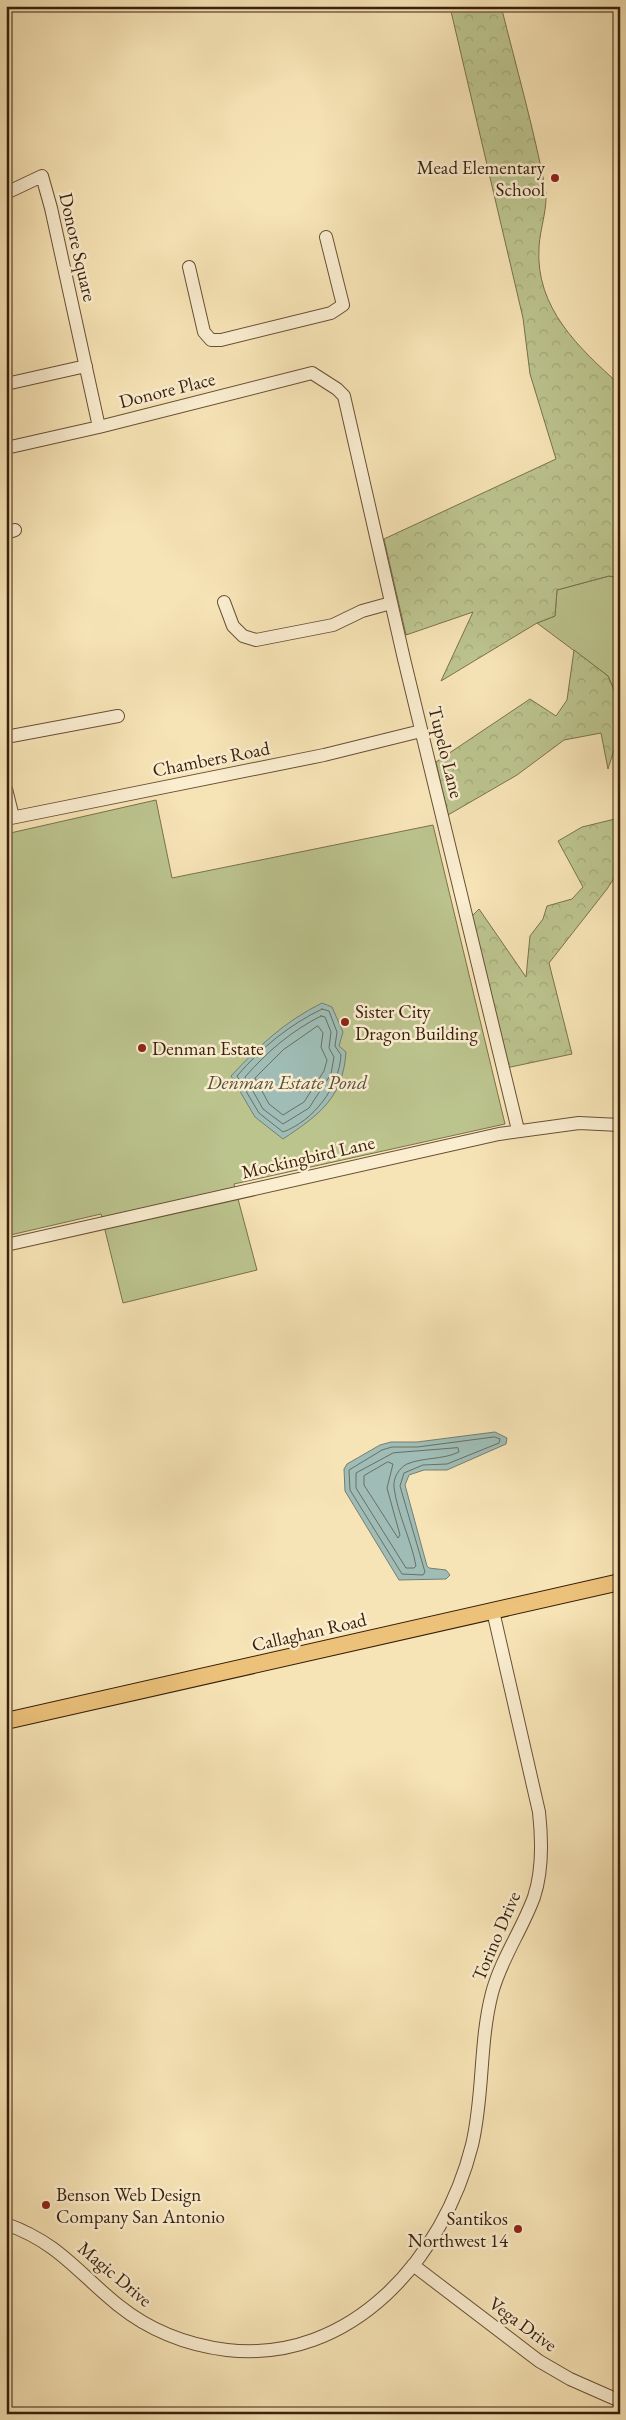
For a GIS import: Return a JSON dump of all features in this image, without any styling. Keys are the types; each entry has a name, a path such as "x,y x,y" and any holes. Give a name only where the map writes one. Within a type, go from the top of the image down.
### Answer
{"main road":[{"name":"Callaghan Road","path":"6,1721 620,1582"}],"street":[{"name":"Donore Square","path":"6,193 42,176 51,208 99,427"},
{"path":"189,267 204,332 211,340 221,340 331,313 343,305 326,237"},
{"path":"6,384 86,366"},
{"name":"Donore Place","path":"6,448 99,427 312,373 333,386"},
{"name":"Tupelo Lane","path":"333,386 344,396 347,403 421,731 518,1130"},
{"path":"224,602 233,626 243,636 256,640 333,625 362,611 391,603"},
{"path":"6,737 118,716"},
{"name":"Chambers Road","path":"10,818 324,756 421,731"},
{"path":"6,789 10,818"},
{"name":"Mockingbird Lane","path":"6,1245 518,1130 579,1123 620,1125"},
{"name":"Torino Drive","path":"413,2265 442,2218 467,2162 476,2119 492,1992 505,1958 533,1898 540,1867 541,1831 539,1812 493,1611"},
{"name":"Magic Drive","path":"6,2224 52,2246 111,2299 146,2324 186,2341 228,2350 250,2351 293,2346 334,2332 370,2310 402,2280 413,2265"},
{"name":"Vega Drive","path":"413,2265 539,2361 570,2379 620,2401"}],"green space":[{"path":"501,6 545,187 546,202 539,247 540,269 544,289 552,308 575,341 620,385 620,578 609,576 557,590 555,616 537,623 441,681 473,612 406,635 384,539 556,459 530,374 523,318 450,7"},
{"path":"609,576 620,578 620,704 608,676 537,623 555,616 557,590"},
{"path":"574,650 608,676 620,704 620,737 619,734 608,769 601,733 564,740 517,775 448,815 436,762 530,699 556,716 567,700"},
{"path":"156,800 172,878 433,825 505,1124 234,1184 257,1270 123,1303 101,1214 6,1236 6,834"},
{"path":"620,816 620,869 607,889 549,963 572,1054 506,1068 471,917 479,909 526,977 530,936 543,919 547,906 572,899 583,887 558,841 582,827"}],"water":[{"name":"Denman Estate Pond","path":"322,1003 332,1007 343,1032 339,1046 346,1052 340,1082 327,1104 318,1113 283,1139 255,1117 231,1076 252,1054 284,1026"},
{"path":"495,1432 507,1438 506,1444 447,1470 424,1470 409,1475 405,1485 427,1566 429,1568 446,1570 450,1575 446,1579 399,1580 345,1491 344,1469 347,1464 380,1445 391,1442 417,1442"}],"place":[{"name":"Mead Elementary School","path":"555,178"},
{"name":"Sister City Dragon Building","path":"345,1022"},
{"name":"Denman Estate","path":"142,1048"},
{"name":"Benson Web Design Company San Antonio","path":"46,2205"},
{"name":"Santikos Northwest 14","path":"518,2229"}]}
